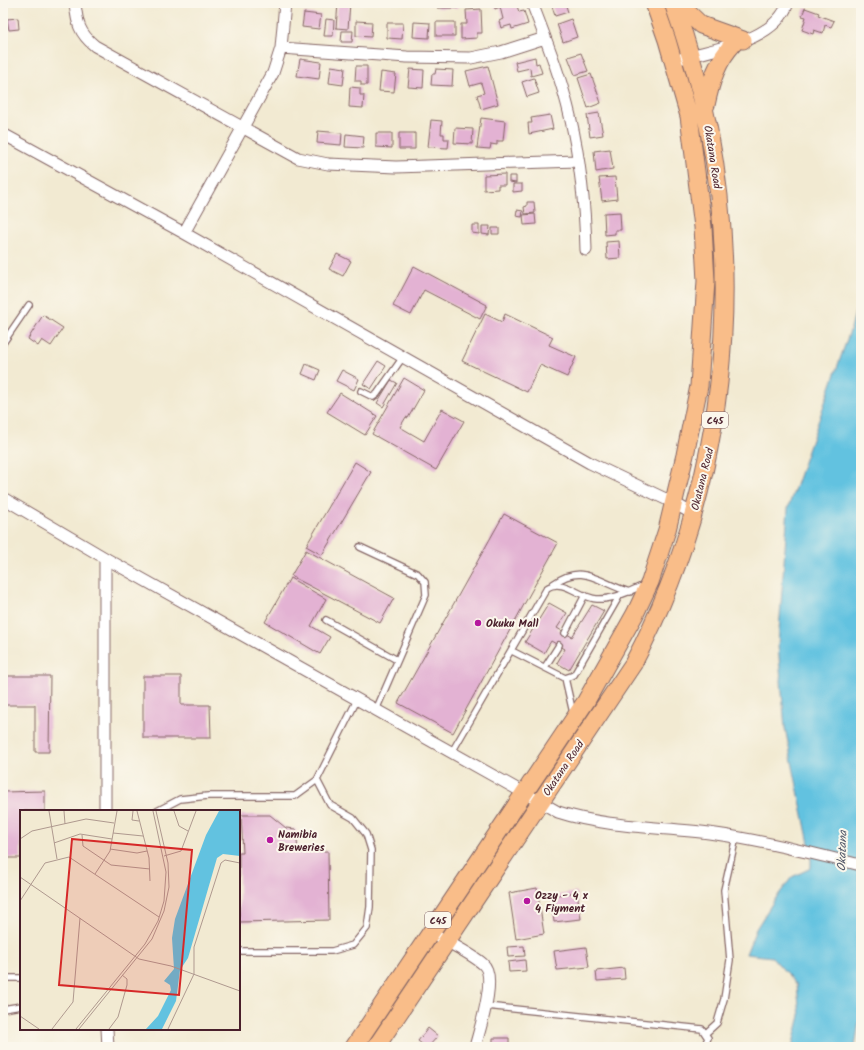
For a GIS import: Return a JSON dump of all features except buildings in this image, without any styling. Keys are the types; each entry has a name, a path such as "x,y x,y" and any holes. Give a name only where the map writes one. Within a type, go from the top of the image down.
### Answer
{"main road":[{"name":"Okatana Road","path":"523,793 574,719 611,659 650,582 660,554 674,503 699,386 706,281 703,227 689,116 654,3"},
{"name":"Okatana Road","path":"541,801 620,684 639,652 673,577 693,514 714,426 725,281 717,181 705,109 691,56 673,3"},
{"path":"678,3 701,25 739,42 719,62 710,84 705,109"},
{"name":"C45","path":"354,1047 523,793"},
{"name":"C45","path":"376,1047 541,801"}],"street":[{"path":"75,3 79,28 85,38 95,46 298,158 328,164 396,167 577,161"},
{"path":"184,233 273,73 282,48 285,3"},
{"path":"532,3 545,38 570,117 583,202 586,250"},
{"path":"673,61 755,37 772,27 785,12 788,3"},
{"path":"282,48 407,57 471,58 501,52 545,38"},
{"path":"3,134 184,233 403,358 590,462 674,503 693,514"},
{"path":"3,498 105,558 523,793 541,801 558,812 584,820 736,837 789,847 861,865"},
{"path":"104,810 105,558"},
{"path":"431,932 485,964 489,975 486,1006 475,1047"},
{"path":"107,1030 108,1047"}],"lane":[{"path":"3,343 29,304"},
{"path":"361,391 372,397 377,394 403,358"},
{"path":"360,547 418,574 425,582 426,596 376,710"},
{"path":"452,752 548,588 552,584 565,576 584,573 630,592"},
{"path":"552,584 559,584 595,600 630,592 650,582"},
{"path":"565,633 585,595"},
{"path":"512,650 565,678 574,675 620,595"},
{"path":"326,620 397,660"},
{"path":"545,667 559,645"},
{"path":"565,678 574,719"},
{"path":"159,810 180,799 208,796 295,796 317,780 357,700"},
{"path":"240,951 332,952 353,945 367,928 370,907 371,850 366,834 353,818 330,805 317,780"},
{"path":"706,1033 717,1023 724,1000 730,960 724,890 736,837"},
{"path":"3,978 20,978"},
{"path":"3,1009 20,1006"},
{"path":"486,1006 702,1029 706,1033 707,1042 704,1047"}],"water":[{"name":"Okatana","path":"861,288 861,859 858,865 861,924 861,1009 855,1047 792,1047 800,1016 797,985 772,957 746,954 756,929 773,902 792,877 811,868 811,853 785,728 778,645 788,508 852,325"}],"place":[{"name":"Okuku Mall","path":"478,623"},
{"name":"Namibia Breweries","path":"270,840"},
{"name":"Ozzy - 4 x 4 Fiyment","path":"527,901"}]}
